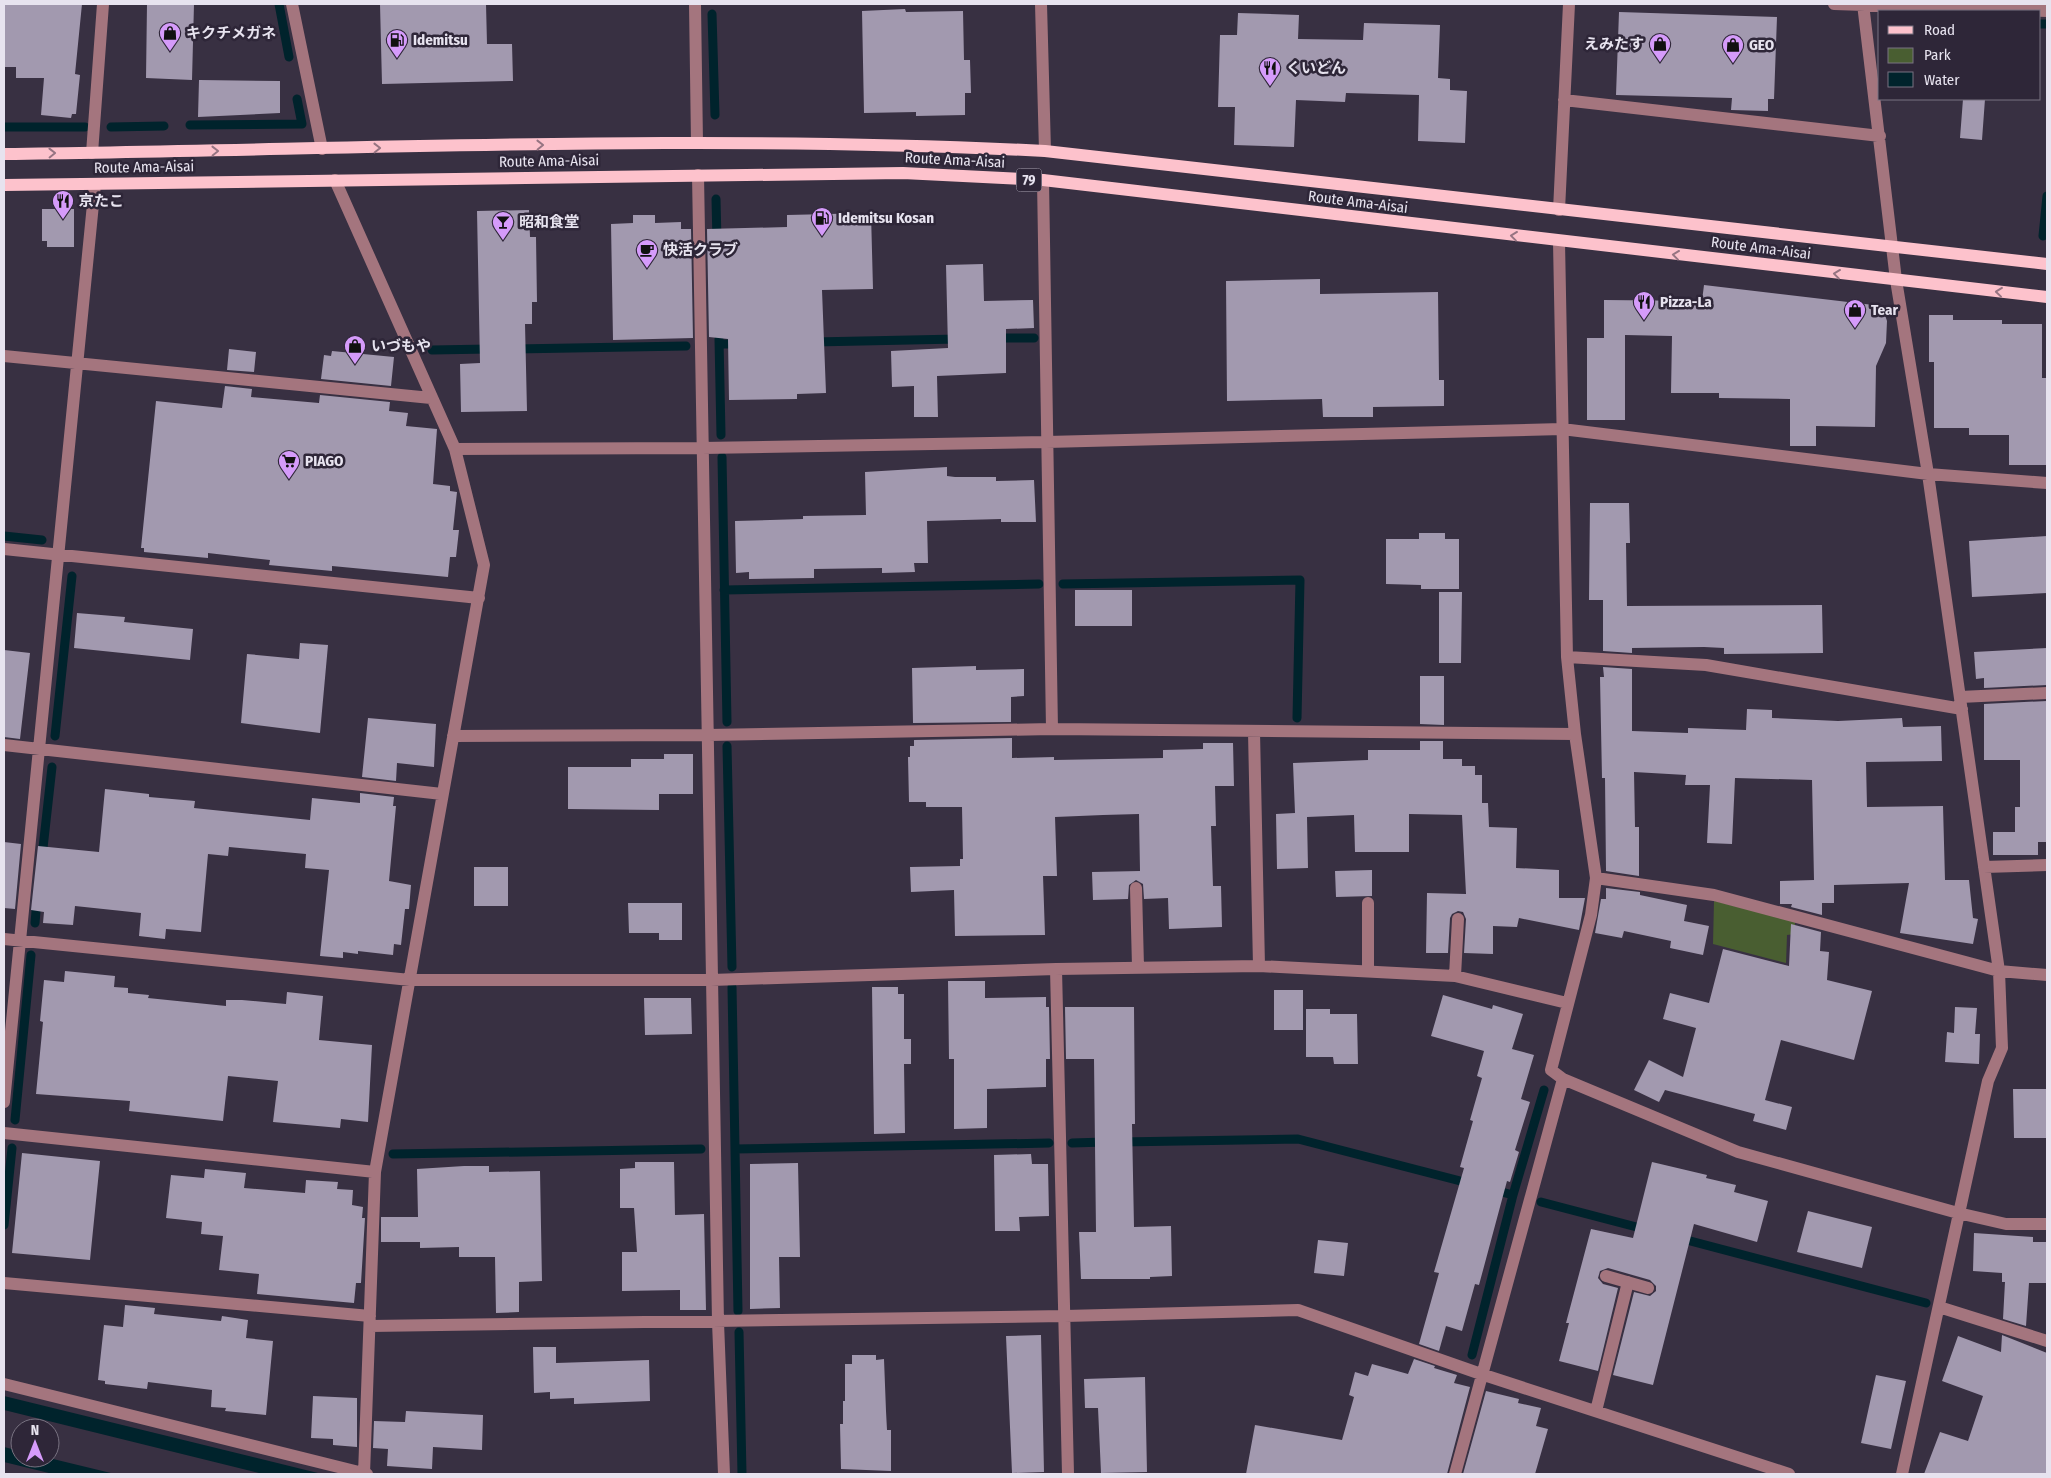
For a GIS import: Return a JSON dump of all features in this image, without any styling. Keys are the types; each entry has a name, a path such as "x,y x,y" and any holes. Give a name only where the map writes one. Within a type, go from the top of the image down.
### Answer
{"main road":[{"name":"Route Ama-Aisai","path":"4,154 697,143 910,144 1045,151 2047,264"},
{"name":"Route Ama-Aisai","path":"4,185 904,173 1043,180 1559,242 2047,297"}],"street":[{"path":"92,153 103,4"},
{"path":"292,4 322,148"},
{"path":"694,4 697,143"},
{"path":"1041,4 1045,151"},
{"path":"1559,210 1569,4"},
{"path":"1834,4 2021,10"},
{"path":"1863,4 1894,246 1896,280 1928,474 1999,971 2002,1048 1988,1081 1902,1474"},
{"path":"1564,100 1880,136"},
{"path":"698,175 711,980 718,1322 724,1474"},
{"path":"4,1384 366,1474 375,1172 484,565 455,449 335,180"},
{"path":"1043,180 1052,729"},
{"path":"4,1102 95,184"},
{"path":"1559,242 1567,657 1575,734 1596,878 1591,915 1551,1070 1563,1079 1738,1152 1958,1213 2006,1224 2047,1224"},
{"path":"4,356 431,398"},
{"path":"455,449 702,448 1046,442 1562,429 1928,474 2047,484"},
{"path":"4,549 478,598"},
{"path":"1567,657 1706,665 1961,703 2047,693"},
{"path":"453,736 708,735 1052,729 1575,734"},
{"path":"1254,732 1259,966"},
{"path":"4,745 442,794"},
{"path":"1984,867 2047,865"},
{"path":"1596,878 1714,895 1999,971 2047,974"},
{"path":"1136,888 1138,967"},
{"path":"1368,903 1368,971"},
{"path":"1455,976 1458,919"},
{"path":"4,938 410,980 711,980 1056,969 1259,966 1455,976 1567,1003"},
{"path":"1056,969 1068,1474"},
{"path":"1455,1474 1563,1079"},
{"path":"4,1133 375,1172"},
{"path":"1606,1276 1648,1288"},
{"path":"1596,1412 1628,1282"},
{"path":"4,1283 370,1321 718,1322 1298,1310 1481,1374 1789,1474"},
{"path":"1939,1307 2047,1341"}],"green space":[{"path":"1714,901 1795,921 1795,934 1787,935 1786,963 1713,944"}],"water":[{"path":"4,1396 322,1474 263,1474 60,1424 60,1418 36,1418 4,1410"},
{"path":"4,1447 10,1448 10,1463 4,1462"},
{"path":"60,1461 115,1474 53,1474 28,1468 60,1468"}],"building":[{"path":"4,4 82,4 75,74 80,75 76,114 72,114 71,118 41,115 44,78 16,78 16,67 4,67"},
{"path":"147,4 194,4 192,80 146,78"},
{"path":"380,4 486,4 487,44 512,44 513,81 382,84"},
{"path":"905,9 906,12 963,11 964,60 970,60 971,93 965,93 965,115 916,116 916,112 864,113 862,11"},
{"path":"1619,12 1777,17 1774,99 1768,99 1768,111 1731,110 1732,98 1616,95"},
{"path":"1238,13 1299,15 1298,39 1363,40 1364,23 1440,25 1438,78 1450,79 1450,90 1467,91 1465,143 1418,141 1419,95 1346,93 1345,102 1296,100 1294,147 1234,145 1235,107 1218,107 1220,35 1237,35"},
{"path":"199,80 280,81 280,113 198,117"},
{"path":"1963,100 1985,100 1982,140 1960,138"},
{"path":"42,209 74,209 74,247 47,247 47,241 42,241"},
{"path":"529,210 530,237 536,237 537,302 532,302 532,324 525,324 527,411 461,412 460,364 480,363 477,211"},
{"path":"871,213 873,289 822,290 826,393 797,394 797,399 729,400 728,339 709,337 707,229 787,227 787,215"},
{"path":"633,215 655,215 655,223 681,222 681,229 691,229 693,338 613,340 611,224 633,223"},
{"path":"983,264 984,301 1033,300 1034,328 1006,329 1006,373 937,376 938,417 914,417 914,386 892,387 891,351 948,348 946,265"},
{"path":"1320,279 1320,294 1438,292 1439,380 1444,380 1444,406 1373,407 1373,417 1323,417 1322,399 1227,401 1226,281"},
{"path":"1704,285 1882,306 1887,321 1886,343 1876,366 1875,427 1816,426 1816,446 1790,446 1790,399 1719,398 1719,393 1671,393 1672,336 1625,335 1625,420 1587,420 1587,338 1604,338 1604,300 1702,301"},
{"path":"1929,315 1953,315 1953,320 2002,320 2002,324 2042,324 2042,378 2047,378 2047,465 2009,465 2009,435 1969,435 1969,428 1934,428 1934,362 1929,362"},
{"path":"229,349 256,352 254,372 227,370"},
{"path":"332,351 394,357 391,386 321,379 324,355 331,356"},
{"path":"225,386 252,389 251,397 319,403 320,395 390,402 389,411 408,413 406,426 437,429 433,484 450,486 450,491 457,492 453,530 459,530 456,557 450,557 448,577 332,566 332,571 269,565 270,560 208,553 208,558 144,552 144,548 141,548 156,401 222,408"},
{"path":"947,467 947,476 996,477 996,481 1034,480 1036,522 1001,522 1001,519 927,521 928,563 914,563 915,572 882,573 882,568 814,569 814,578 749,579 749,572 736,573 735,521 803,519 803,516 866,515 865,472"},
{"path":"1590,503 1629,503 1630,543 1626,543 1627,606 1822,605 1823,653 1724,654 1724,648 1704,647 1632,648 1632,653 1603,651 1603,600 1589,600"},
{"path":"1419,533 1445,533 1445,539 1459,539 1459,589 1421,589 1421,585 1386,584 1386,539 1419,539"},
{"path":"2047,536 2047,593 1972,597 1969,541"},
{"path":"1075,590 1132,590 1132,626 1075,626"},
{"path":"1439,592 1462,592 1461,663 1439,663"},
{"path":"77,613 125,617 124,622 193,629 190,660 74,648"},
{"path":"300,643 328,645 320,733 241,723 247,654 299,659"},
{"path":"2047,648 2047,685 1984,688 1984,678 1976,679 1974,652"},
{"path":"4,650 30,653 20,739 4,737"},
{"path":"976,666 976,670 1024,669 1024,696 1011,697 1011,722 913,723 912,668"},
{"path":"1603,667 1632,669 1632,731 1688,733 1688,728 1746,730 1747,709 1772,710 1772,718 1838,721 1902,718 1903,727 1941,726 1942,761 1866,762 1867,807 1943,806 1945,880 1969,880 1973,918 1978,919 1973,944 1900,933 1909,883 1834,885 1834,903 1822,903 1822,915 1791,907 1792,904 1780,904 1780,881 1814,880 1812,780 1735,778 1732,844 1707,843 1710,785 1685,785 1686,775 1634,772 1635,827 1639,827 1639,876 1606,871 1605,778 1602,778 1600,677 1604,677"},
{"path":"1420,676 1444,676 1444,725 1420,724"},
{"path":"2047,701 2047,842 2038,842 2038,855 1993,855 1993,832 2015,832 2015,807 2020,807 2020,760 1984,760 1984,704"},
{"path":"368,718 436,724 434,767 397,763 396,781 362,777"},
{"path":"1012,738 1012,758 1054,757 1054,760 1163,758 1163,750 1203,749 1203,743 1233,743 1234,786 1215,786 1216,826 1211,826 1213,886 1221,886 1222,927 1169,929 1168,898 1144,899 1143,884 1136,880 1129,885 1128,899 1093,900 1092,872 1140,871 1139,814 1103,815 1055,817 1057,876 1043,876 1045,935 955,936 954,890 911,892 910,867 960,866 960,859 963,859 962,807 926,807 926,802 909,802 908,757 910,757 910,746 914,746 914,740"},
{"path":"1420,741 1443,741 1443,759 1462,759 1462,766 1475,766 1475,775 1482,775 1482,803 1488,803 1489,827 1517,828 1516,868 1559,870 1559,898 1585,898 1579,930 1519,918 1517,927 1493,926 1493,954 1464,953 1466,919 1463,912 1458,911 1452,914 1450,918 1448,953 1426,953 1427,893 1466,894 1462,815 1409,814 1409,852 1355,852 1354,815 1307,817 1308,868 1277,869 1276,814 1295,813 1293,763 1368,760 1368,750 1420,750"},
{"path":"664,754 693,754 693,794 659,794 659,810 568,809 568,767 631,767 631,759 664,759"},
{"path":"105,789 149,794 149,797 195,801 194,808 310,820 312,798 360,803 360,793 394,797 393,806 396,806 389,881 411,885 409,909 405,909 401,945 394,944 393,955 358,951 358,954 343,952 343,958 320,956 329,870 305,868 306,854 229,847 228,856 208,854 201,932 166,929 165,939 139,936 141,913 75,906 73,925 43,923 44,912 31,910 38,846 99,852"},
{"path":"4,842 21,844 15,909 4,908"},
{"path":"474,867 508,867 508,906 474,906"},
{"path":"1372,870 1372,896 1336,897 1335,871"},
{"path":"1606,888 1640,892 1640,895 1687,905 1684,921 1709,926 1703,955 1670,948 1671,941 1624,931 1622,938 1595,933 1601,899 1606,899"},
{"path":"628,903 682,903 682,940 659,940 659,933 629,933"},
{"path":"1791,924 1821,932 1820,951 1829,952 1827,980 1872,991 1854,1060 1781,1040 1765,1100 1792,1107 1786,1130 1753,1121 1755,1114 1665,1090 1659,1102 1634,1090 1649,1060 1683,1077 1696,1028 1663,1019 1670,993 1709,1003 1723,949 1789,966"},
{"path":"65,971 115,976 114,987 128,988 128,993 149,995 148,998 226,1006 226,1000 286,1004 287,992 323,996 319,1040 372,1045 368,1122 341,1119 340,1128 273,1122 278,1081 228,1076 223,1121 129,1111 130,1101 36,1094 43,1022 40,1021 44,980 64,982"},
{"path":"948,981 985,981 985,998 1046,997 1046,1007 1049,1007 1050,1059 1046,1059 1046,1087 987,1089 987,1128 954,1129 954,1059 949,1059"},
{"path":"872,987 898,987 898,994 904,994 904,1039 911,1039 911,1064 904,1064 905,1133 874,1134"},
{"path":"1274,990 1303,990 1303,1030 1274,1030"},
{"path":"1443,995 1492,1009 1493,1005 1523,1014 1512,1049 1534,1055 1521,1099 1530,1102 1515,1150 1519,1152 1510,1182 1507,1181 1479,1285 1475,1284 1462,1331 1446,1326 1439,1351 1419,1344 1439,1273 1434,1272 1464,1168 1460,1167 1473,1121 1470,1120 1482,1078 1477,1076 1484,1051 1431,1036"},
{"path":"644,998 691,998 692,1034 645,1035"},
{"path":"1065,1007 1134,1007 1135,1124 1132,1124 1134,1227 1171,1226 1172,1276 1150,1277 1150,1279 1081,1279 1079,1232 1096,1232 1094,1059 1066,1059"},
{"path":"1955,1007 1977,1008 1975,1034 1980,1034 1979,1064 1945,1062 1947,1032 1954,1033"},
{"path":"1306,1009 1330,1009 1330,1014 1357,1014 1358,1064 1334,1064 1333,1057 1306,1057"},
{"path":"2013,1089 2047,1089 2047,1138 2014,1138"},
{"path":"22,1153 100,1161 90,1260 12,1253"},
{"path":"1031,1154 1032,1164 1048,1164 1049,1216 1019,1217 1020,1231 995,1231 994,1155"},
{"path":"635,1162 674,1162 675,1215 704,1214 706,1310 680,1310 680,1290 622,1291 622,1252 637,1252 634,1208 620,1208 620,1169 635,1168"},
{"path":"1652,1162 1707,1175 1706,1178 1736,1185 1734,1192 1768,1201 1757,1242 1694,1224 1653,1385 1613,1375 1634,1292 1650,1296 1656,1291 1656,1286 1650,1280 1608,1268 1600,1271 1598,1278 1603,1284 1618,1288 1598,1371 1559,1361 1569,1323 1566,1323 1591,1229 1633,1238"},
{"path":"798,1163 800,1257 779,1257 780,1308 750,1309 750,1164"},
{"path":"489,1166 489,1172 540,1171 542,1281 519,1282 519,1312 496,1313 495,1257 459,1257 459,1247 420,1248 420,1242 381,1242 381,1217 418,1217 417,1169"},
{"path":"205,1169 246,1173 244,1188 305,1193 306,1180 338,1182 337,1189 353,1190 352,1205 363,1207 362,1218 365,1218 361,1283 356,1283 354,1303 257,1294 259,1274 219,1270 223,1236 201,1234 202,1222 166,1218 171,1175 204,1178"},
{"path":"1808,1211 1872,1227 1862,1268 1797,1252"},
{"path":"1974,1233 2033,1237 2033,1242 2047,1242 2047,1283 2029,1283 2026,1326 2003,1319 2005,1282 2002,1282 2002,1273 1973,1271"},
{"path":"1318,1240 1348,1243 1344,1276 1314,1273"},
{"path":"125,1305 155,1308 154,1314 221,1321 222,1316 248,1320 246,1338 273,1341 266,1415 225,1411 226,1408 211,1407 212,1390 148,1382 147,1389 105,1384 105,1381 98,1380 104,1325 123,1327"},
{"path":"1041,1335 1044,1472 1012,1473 1006,1336"},
{"path":"2002,1335 2047,1353 2047,1474 1924,1474 1940,1432 1968,1441 1983,1396 1942,1381 1958,1336 2001,1352"},
{"path":"533,1347 556,1347 556,1363 649,1360 650,1401 574,1404 574,1398 550,1399 550,1392 534,1393"},
{"path":"852,1355 876,1355 876,1360 884,1359 887,1430 891,1430 891,1471 841,1469 840,1424 843,1424 843,1401 845,1401 845,1364 852,1364"},
{"path":"1414,1359 1457,1375 1454,1383 1470,1387 1447,1474 1246,1474 1255,1425 1342,1440 1354,1397 1349,1395 1355,1372 1368,1376 1372,1364 1408,1374"},
{"path":"1876,1375 1906,1381 1891,1449 1861,1443"},
{"path":"1145,1377 1147,1472 1101,1473 1098,1408 1085,1408 1084,1379"},
{"path":"1486,1391 1519,1399 1518,1403 1541,1408 1536,1426 1548,1429 1535,1474 1463,1474"},
{"path":"313,1396 357,1398 357,1447 333,1445 333,1439 311,1438"},
{"path":"406,1411 483,1415 482,1450 433,1447 432,1469 387,1466 388,1449 373,1448 374,1421 405,1422"}],"waterway":[{"path":"279,4 289,57"},
{"path":"712,14 715,115"},
{"path":"2041,24 2047,24"},
{"path":"190,125 302,124 297,99"},
{"path":"111,127 164,126"},
{"path":"4,127 85,127"},
{"path":"2043,236 2047,196"},
{"path":"716,199 717,241"},
{"path":"994,338 1034,338"},
{"path":"719,339 721,435"},
{"path":"814,342 958,339"},
{"path":"720,344 738,344"},
{"path":"515,349 686,346"},
{"path":"432,350 489,349"},
{"path":"722,457 727,722"},
{"path":"4,536 42,540"},
{"path":"55,736 72,576"},
{"path":"1063,584 1300,580 1297,718"},
{"path":"724,590 1039,584"},
{"path":"727,746 732,967"},
{"path":"42,857 52,767"},
{"path":"35,923 37,899"},
{"path":"15,1120 31,955"},
{"path":"732,987 738,1311"},
{"path":"1472,1355 1513,1195 1544,1090"},
{"path":"1120,1142 1298,1139 1472,1184"},
{"path":"1072,1143 1105,1142"},
{"path":"735,1149 1049,1143"},
{"path":"4,1225 12,1148"},
{"path":"393,1154 701,1149"},
{"path":"1494,1190 1513,1195"},
{"path":"1541,1202 1648,1230"},
{"path":"1679,1238 1926,1303"},
{"path":"739,1332 742,1474"}],"place":[{"name":"キクチメガネ","path":"170,52"},
{"name":"Idemitsu","path":"397,59"},
{"name":"えみたす","path":"1660,63"},
{"name":"GEO","path":"1733,64"},
{"name":"くいどん","path":"1270,87"},
{"name":"京たこ","path":"63,220"},
{"name":"Idemitsu Kosan","path":"822,237"},
{"name":"昭和食堂","path":"503,241"},
{"name":"快活クラブ","path":"647,269"},
{"name":"Pizza-La","path":"1644,321"},
{"name":"Tear","path":"1855,329"},
{"name":"いづもや","path":"355,365"},
{"name":"PIAGO","path":"289,480"}]}
